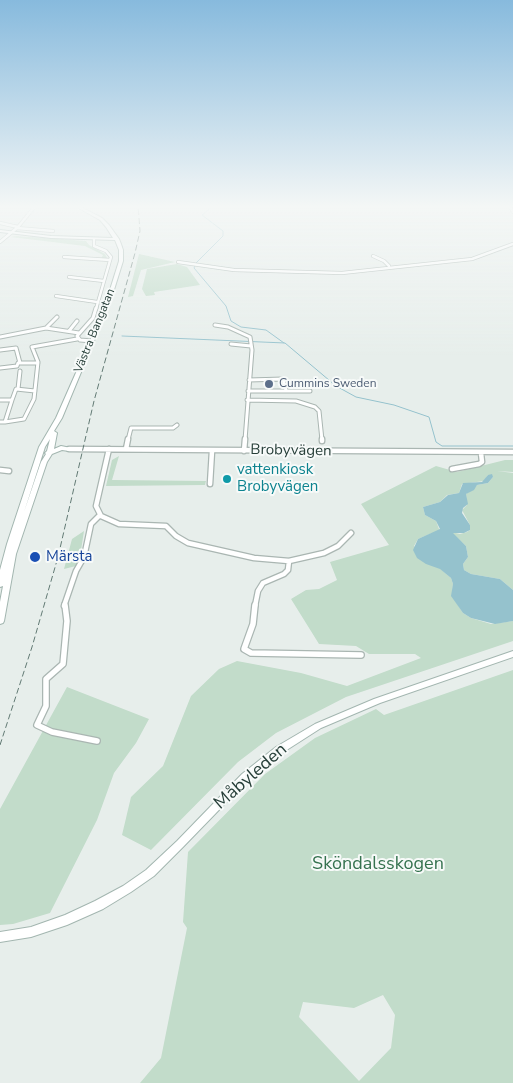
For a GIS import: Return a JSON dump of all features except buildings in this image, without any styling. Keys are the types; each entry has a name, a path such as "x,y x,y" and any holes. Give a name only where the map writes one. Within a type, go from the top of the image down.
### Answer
{"street":[{"path":"77,338 79,332 93,318 110,256"},
{"name":"Västra Bangatan","path":"0,585 7,553 37,464 49,442 92,341 111,293 121,256"},
{"path":"373,256 384,261 389,266"},
{"path":"178,262 234,270 342,273 389,266 472,259 481,256"},
{"path":"64,257 110,260"},
{"path":"72,277 104,281"},
{"path":"77,282 81,279"},
{"path":"56,296 97,302"},
{"path":"69,303 73,299"},
{"path":"46,328 57,317"},
{"path":"69,331 78,321"},
{"path":"215,325 228,327 250,337 244,450"},
{"path":"0,336 46,328 79,332"},
{"path":"0,422 24,419 35,391 38,362 32,347 77,338 92,341"},
{"path":"231,344 251,343"},
{"path":"0,350 16,348 20,363"},
{"path":"0,368 17,366 20,363 38,362"},
{"path":"5,422 12,400 18,389 20,371"},
{"path":"249,380 283,380 286,390"},
{"path":"18,389 35,391"},
{"path":"248,391 310,391"},
{"path":"0,400 12,400"},
{"path":"247,400 296,401 315,407 319,412 322,441"},
{"path":"126,449 131,428 173,428 177,425"},
{"path":"49,442 51,454"},
{"name":"Brobyvägen","path":"49,442 61,448 69,449 513,452"},
{"name":"Brobyvägen","path":"51,454 61,448"},
{"name":"Brobyvägen","path":"51,454 69,449"},
{"path":"109,449 96,506 100,515 119,524 166,526 183,541 254,558 290,561 324,553 338,546 351,533"},
{"path":"210,484 212,451"},
{"path":"452,469 479,464 482,462 480,453"},
{"name":"Västra Bangatan","path":"37,464 45,454 51,454"},
{"name":"Västra Bangatan","path":"0,621 7,553 44,462 51,454"},
{"path":"0,470 9,471"},
{"path":"97,741 52,732 37,725 46,706 44,686 46,679 62,664 67,621 64,607 76,571 84,556 91,524 100,515"},
{"path":"290,561 288,570 284,574 263,583 258,591 255,600 253,624 244,649 251,653 361,654"},
{"name":"Måbyleden","path":"0,939 31,932 67,920 127,889 150,873 245,777 279,750 318,726 377,700 513,654"}],"green space":[{"path":"139,256 175,262 141,270 133,296 128,297"},
{"path":"177,264 187,267 200,285 154,292 155,295 146,296 142,289 147,269"},
{"path":"119,456 112,480 206,481 205,485 106,486 112,460"},
{"path":"505,460 513,460 513,472 497,471 513,473 513,590 500,579 471,574 464,570 463,564 468,557 466,546 454,535 432,533 418,539 414,546 451,578 453,584 452,596 463,613 471,618 491,624 513,621 513,641 346,697 276,733 238,762 151,850 122,835 131,797 163,766 191,696 219,669 237,661 301,673 347,686 421,658 415,654 369,654 356,646 319,644 291,599 306,590 319,589 337,580 330,562 389,545 361,504 436,466 457,472","holes":["488,475 493,477 488,483 477,485 466,494 467,505 462,510 470,525 470,530 467,532 460,534 439,529 436,521 425,515 423,507 440,502 447,495 459,493 462,484 484,481"]},
{"path":"84,531 79,563 76,566 64,569 72,539"},
{"name":"Sköndalsskogen","path":"513,670 513,1083 140,1083 161,1058 187,928 183,922 188,852 265,774 315,738 376,709 384,715","holes":["383,995 395,1015 391,1048 359,1081 299,1017 303,1002 354,1008"]},
{"path":"67,687 149,719 136,743 114,773 97,820 50,913 13,924 0,925 0,809"}],"water":[{"path":"492,474 493,477 488,483 477,485 474,490 466,494 468,504 463,508 462,513 470,525 470,530 464,533 453,533 466,546 468,557 463,564 464,570 471,574 500,579 513,590 513,621 495,624 471,618 463,613 451,596 453,584 451,578 440,569 426,564 417,558 413,550 418,539 440,529 436,521 425,515 423,507 440,502 448,495 459,493 463,483 482,482 488,475"}],"waterway":[{"path":"196,263 203,256"},
{"path":"195,266 194,268 226,306 231,321 241,327 266,330 284,343"},
{"path":"122,336 284,343"},
{"path":"284,343 336,386 356,397 394,405 429,417 436,442 442,446 513,446"}],"railway":[{"path":"0,745 32,647 58,557 94,401 134,256"}],"place":[{"name":"Cummins Sweden","path":"269,384"},
{"name":"vattenkiosk Brobyvägen","path":"227,479"},
{"name":"Märsta","path":"35,557"}]}
